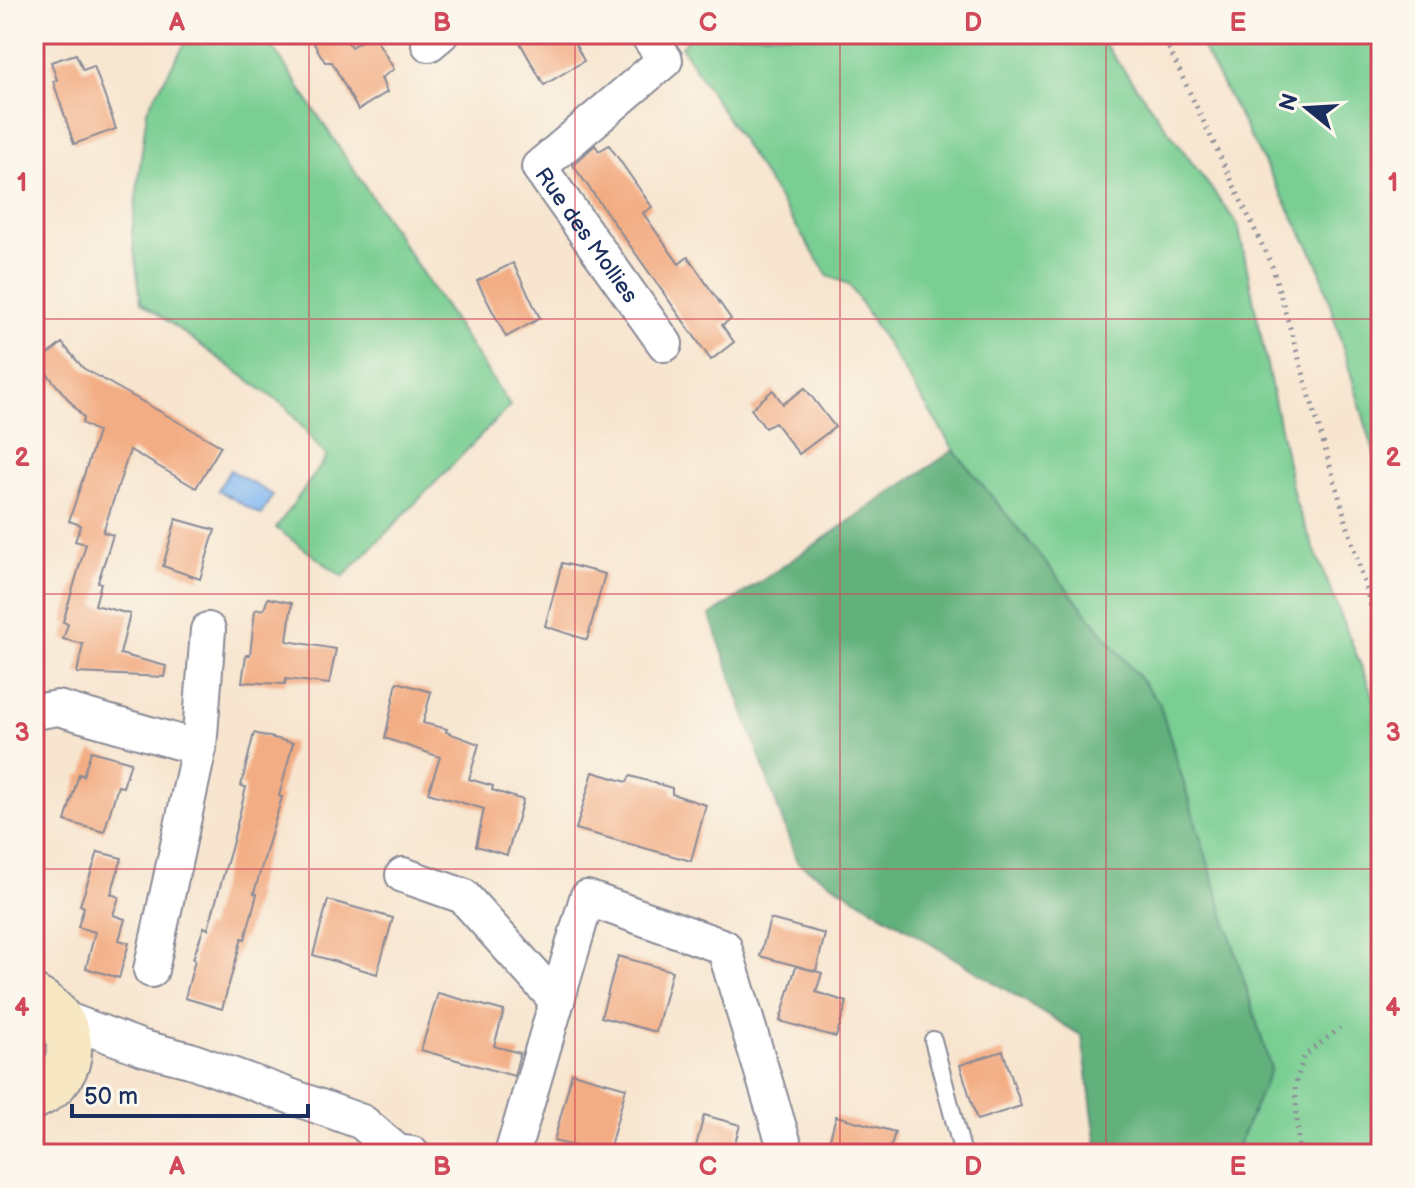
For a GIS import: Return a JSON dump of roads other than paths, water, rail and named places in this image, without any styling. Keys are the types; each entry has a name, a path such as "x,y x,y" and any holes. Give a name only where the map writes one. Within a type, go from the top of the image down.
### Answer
{"main road":[{"path":"44,1000 67,1032 70,1051 50,1082"}],"street":[{"name":"Rue des Mollies","path":"647,34 665,60 539,167 665,344"},
{"path":"151,970 199,748 208,630"},
{"path":"34,712 58,708 199,748"},
{"path":"403,875 463,896 557,1001"},
{"path":"512,1154 587,898 724,947 787,1154"},
{"path":"44,1000 143,1048 190,1060 362,1122 402,1153"},
{"path":"50,1082 101,1057 143,1048"}],"lane":[{"path":"933,1040 963,1154"}],"water":[{"path":"230,470 273,495 261,515 218,490"}]}
